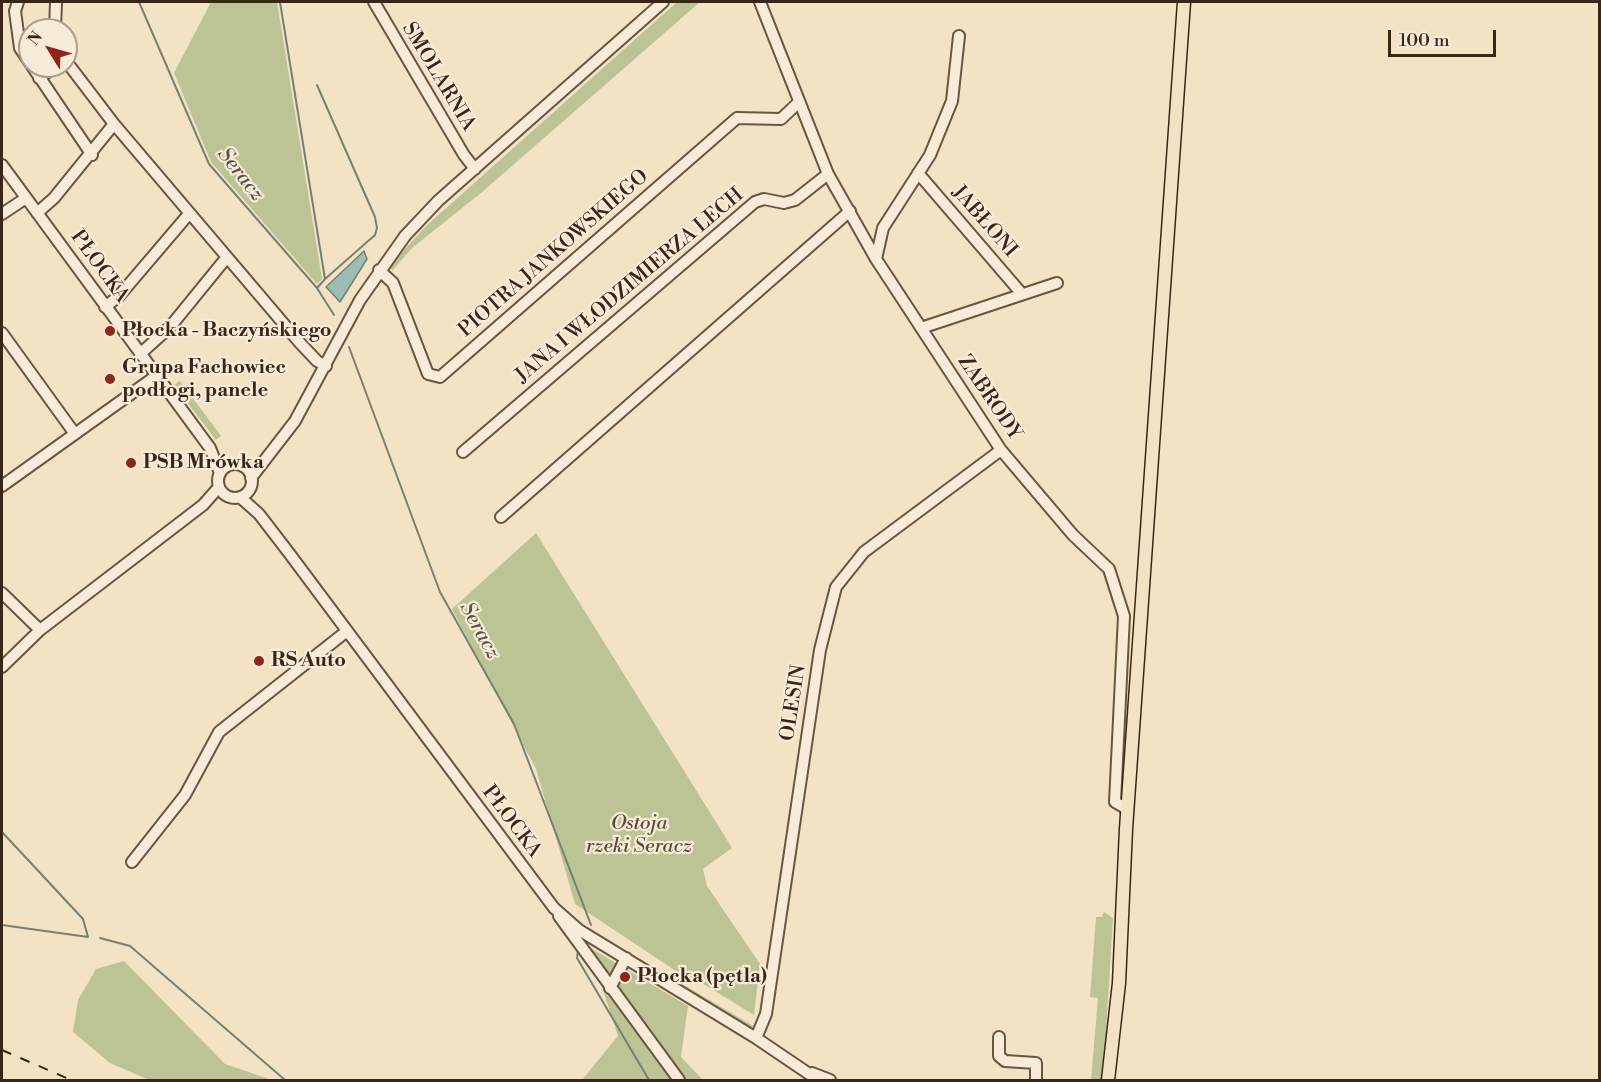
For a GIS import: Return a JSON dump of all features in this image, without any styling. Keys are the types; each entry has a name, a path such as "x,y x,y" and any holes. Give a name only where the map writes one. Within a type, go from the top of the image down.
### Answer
{"main road":[{"path":"1108,1080 1112,1043 1117,906 1126,829 1184,2"}],"street":[{"path":"18,2 15,11 18,33"},
{"path":"55,18 56,2"},
{"name":"SMOLARNIA","path":"374,2 458,145 475,169"},
{"path":"222,491 240,497 249,490 251,478 295,421 379,270 422,217 663,2"},
{"name":"ZABRODY","path":"760,2 828,174 876,259 1001,450 1072,535 1109,569 1124,616 1115,802 1127,809"},
{"path":"876,259 884,228 930,155 952,101 959,36"},
{"path":"78,77 188,214 317,362 326,366"},
{"path":"39,78 92,154"},
{"name":"PIOTRA JANKOWSKIEGO","path":"379,270 393,283 428,374 440,377 737,118 781,119 799,102"},
{"path":"37,213 49,204 92,154 114,124"},
{"name":"PŁOCKA","path":"2,165 210,448 231,465"},
{"name":"JABŁONI","path":"918,173 1022,294"},
{"name":"JANA I WŁODZIMIERZA LECH","path":"463,452 755,202 764,199 784,203 795,200 828,174"},
{"path":"2,214 26,198"},
{"path":"501,517 849,212"},
{"path":"105,306 119,296 188,214"},
{"path":"140,354 170,327 227,257"},
{"path":"921,328 1056,283"},
{"path":"2,333 75,434"},
{"path":"2,486 156,376"},
{"name":"PŁOCKA","path":"210,448 220,473"},
{"name":"OLESIN","path":"756,1038 766,1014 820,650 836,586 864,552 1001,450"},
{"path":"222,491 220,473 231,465 244,467 269,453"},
{"path":"244,467 251,478"},
{"name":"PŁOCKA","path":"249,490 259,514"},
{"path":"2,667 40,630 222,491"},
{"name":"PŁOCKA","path":"240,497 259,514 554,908 579,930 756,1038 818,1080"},
{"path":"2,593 40,630"},
{"path":"132,862 185,795 219,732 347,631"},
{"path":"554,908 679,1080"},
{"path":"610,988 626,958"},
{"path":"999,1037 999,1056 1005,1061 1036,1063 1036,1080"},
{"name":"PŁOCKA","path":"809,1072 830,1080"}],"green space":[{"path":"211,2 277,2 322,279 317,284 211,162 174,73"},
{"path":"677,2 700,2 481,193 412,248 392,271 391,267 397,258 426,226"},
{"path":"180,381 221,436 216,440 174,385"},
{"name":"Ostoja rzeki Seracz","path":"536,533 732,848 703,869 707,886 760,964 754,1015 692,977 691,981 575,904 536,769 452,609"},
{"path":"520,851 563,910 577,922 755,1027 747,1027 583,927 563,911 517,853"},
{"path":"1104,912 1113,918 1103,1080 1091,1080 1098,998 1090,997 1096,917 1102,917"},
{"path":"589,947 688,1006 681,1057 703,1080 582,1080 618,1036"},
{"path":"124,961 225,1064 272,1080 149,1080 110,1063 73,1032 78,1000 96,969"}],"water":[{"path":"364,251 367,259 340,302 326,287"}],"waterway":[{"name":"Seracz","path":"139,2 209,164 317,288 334,315"},
{"path":"280,2 325,279 317,288"},
{"path":"317,85 375,217 377,228 375,235 325,279"},
{"name":"Seracz","path":"349,347 440,592 514,724 591,925"},
{"path":"2,832 83,919 88,937"},
{"path":"2,925 88,937"},
{"path":"100,938 130,946 285,1080"},
{"name":"Seracz","path":"578,950 577,958 649,1080"}],"railway":[{"path":"2,1050 71,1080"}],"place":[{"name":"Płocka - Baczyńskiego","path":"110,331"},
{"name":"Grupa Fachowiec podłogi, panele","path":"110,379"},
{"name":"PSB Mrówka","path":"131,463"},
{"name":"RS Auto","path":"259,661"},
{"name":"Płocka (pętla)","path":"625,977"}]}
